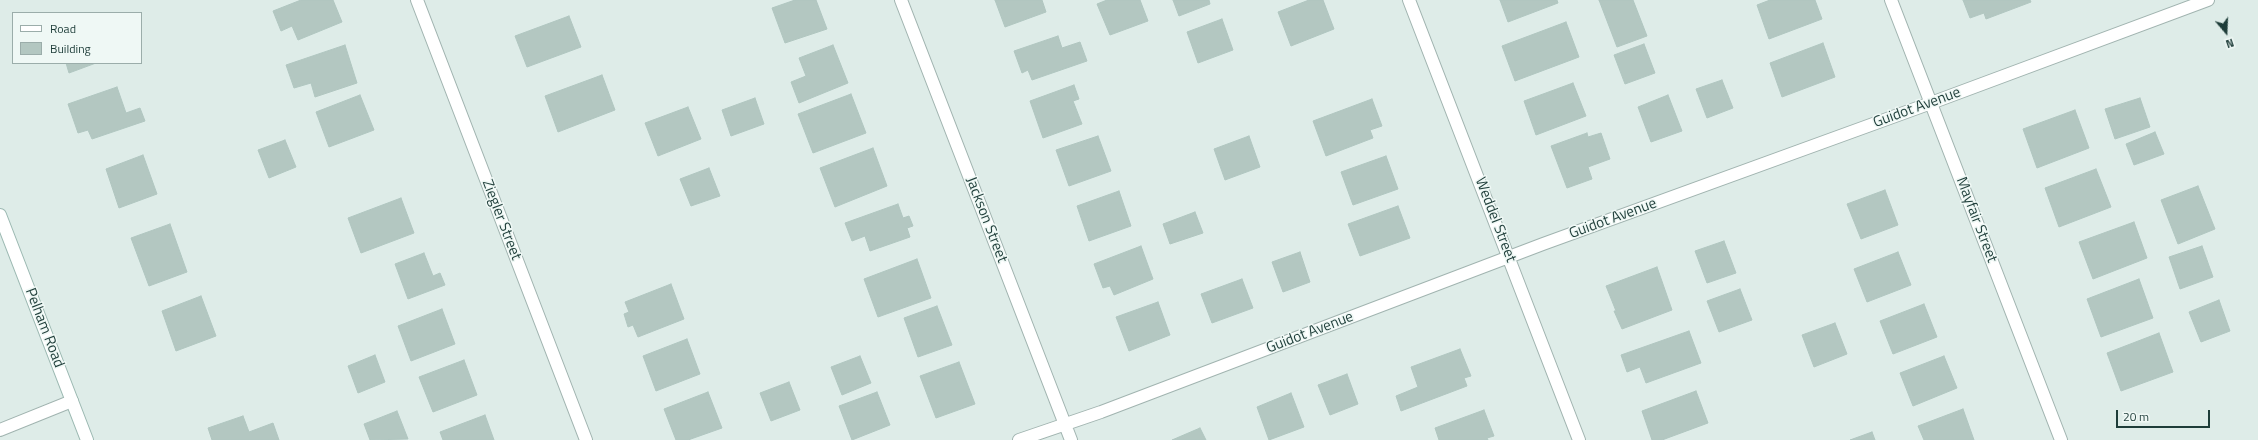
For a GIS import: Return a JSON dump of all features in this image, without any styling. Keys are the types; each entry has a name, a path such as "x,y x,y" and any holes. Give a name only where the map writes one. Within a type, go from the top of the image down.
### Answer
{"street":[{"name":"Ziegler Street","path":"417,0 586,440"},
{"name":"Jackson Street","path":"901,0 1071,440"},
{"name":"Weddel Street","path":"1409,0 1510,257 1579,440"},
{"name":"Mayfair Street","path":"1891,0 2061,440"},
{"name":"Guidot Avenue","path":"1020,440 1510,257 2208,0"},
{"name":"Pelham Road","path":"0,215 87,440"},
{"path":"0,430 72,401"}],"building":[{"path":"301,0 333,0 342,22 298,40 292,26 281,31 273,11"},
{"path":"795,0 816,0 827,29 785,43 772,8"},
{"path":"995,0 1042,0 1046,12 1005,27"},
{"path":"1107,0 1140,0 1148,21 1110,35 1097,4"},
{"path":"1173,0 1209,0 1210,4 1179,16"},
{"path":"1309,0 1323,0 1334,29 1291,46 1278,12"},
{"path":"1500,0 1557,0 1558,3 1508,22"},
{"path":"1599,0 1633,0 1647,36 1617,47"},
{"path":"1770,0 1815,0 1822,19 1769,39 1757,5"},
{"path":"1963,0 2030,0 2031,2 1986,19 1984,13 1970,18"},
{"path":"569,16 581,47 527,67 515,36"},
{"path":"1222,19 1233,50 1198,63 1187,32"},
{"path":"1566,22 1579,57 1515,81 1502,46"},
{"path":"1058,36 1062,48 1080,42 1087,61 1032,80 1028,70 1022,73 1014,51"},
{"path":"1823,43 1835,77 1782,97 1770,63"},
{"path":"1644,44 1655,73 1625,84 1614,55"},
{"path":"345,45 357,83 315,97 311,83 294,88 286,65"},
{"path":"833,45 848,83 799,103 791,82 806,76 799,58"},
{"path":"66,64 93,64 69,73"},
{"path":"602,75 615,110 558,132 545,96"},
{"path":"1722,80 1733,108 1707,118 1696,89"},
{"path":"1573,83 1586,116 1536,135 1524,101"},
{"path":"1074,85 1079,99 1073,101 1082,124 1043,138 1030,101"},
{"path":"117,87 126,113 140,108 145,121 92,139 88,130 78,133 68,104"},
{"path":"851,94 866,133 813,153 798,114"},
{"path":"360,95 374,130 329,147 316,112"},
{"path":"1668,95 1682,131 1651,142 1638,107"},
{"path":"755,98 764,124 731,136 722,110"},
{"path":"2140,98 2150,127 2115,139 2105,109"},
{"path":"1372,99 1382,126 1370,130 1373,138 1326,156 1313,121"},
{"path":"688,107 701,139 658,156 645,123"},
{"path":"2075,110 2089,148 2037,168 2023,129"},
{"path":"2155,132 2164,154 2134,165 2126,144"},
{"path":"1587,133 1588,137 1601,133 1610,159 1588,167 1592,179 1567,188 1551,146"},
{"path":"1098,136 1111,171 1069,186 1056,150"},
{"path":"1249,136 1260,167 1225,180 1214,149"},
{"path":"285,140 296,167 269,178 258,150"},
{"path":"873,148 887,186 835,207 820,168"},
{"path":"143,155 157,194 119,208 106,169"},
{"path":"1386,156 1398,189 1353,205 1341,172"},
{"path":"709,168 720,196 691,206 680,179"},
{"path":"2096,169 2111,207 2059,227 2045,188"},
{"path":"2198,186 2215,229 2178,244 2161,200"},
{"path":"1885,190 1898,225 1861,239 1847,204"},
{"path":"1119,191 1131,226 1089,241 1077,206"},
{"path":"401,198 414,233 361,253 348,218"},
{"path":"898,204 903,218 909,216 913,226 907,228 910,237 870,251 865,236 852,241 845,223"},
{"path":"1398,206 1410,238 1360,256 1348,224"},
{"path":"1195,212 1203,233 1170,244 1163,224"},
{"path":"2134,222 2147,258 2093,279 2079,242"},
{"path":"170,224 187,272 149,286 131,238"},
{"path":"1724,241 1736,273 1707,283 1695,251"},
{"path":"1141,246 1153,279 1114,295 1110,286 1103,288 1094,264"},
{"path":"2202,246 2213,277 2180,289 2169,257"},
{"path":"1300,252 1310,282 1283,292 1272,262"},
{"path":"1898,252 1911,285 1867,302 1854,269"},
{"path":"424,253 433,276 440,273 445,285 408,299 395,264"},
{"path":"917,259 931,298 878,317 864,279"},
{"path":"1657,267 1672,310 1622,329 1614,311 1616,311 1606,286"},
{"path":"1242,279 1253,308 1212,323 1201,294"},
{"path":"2139,279 2153,318 2101,337 2087,299"},
{"path":"671,284 684,319 638,337 633,325 628,327 624,314 629,312 625,302"},
{"path":"1740,289 1752,320 1719,332 1707,301"},
{"path":"201,296 216,336 176,351 162,311"},
{"path":"2219,300 2230,331 2201,342 2189,312"},
{"path":"1158,302 1170,335 1129,351 1116,317"},
{"path":"1924,304 1937,337 1893,354 1880,321"},
{"path":"937,306 952,345 918,357 904,318"},
{"path":"442,309 455,344 411,361 398,326"},
{"path":"1835,323 1847,354 1814,367 1802,335"},
{"path":"1689,331 1701,363 1646,383 1640,367 1627,372 1621,355"},
{"path":"2159,333 2173,372 2121,391 2107,353"},
{"path":"687,339 700,374 656,391 643,356"},
{"path":"1460,349 1471,376 1464,378 1467,386 1401,411 1396,396 1418,387 1411,367"},
{"path":"375,355 385,382 358,393 348,366"},
{"path":"860,356 871,383 842,395 831,367"},
{"path":"1944,356 1957,388 1913,406 1900,373"},
{"path":"464,360 477,395 433,412 419,377"},
{"path":"959,362 975,404 936,418 920,376"},
{"path":"1347,374 1358,404 1330,415 1318,385"},
{"path":"789,382 800,410 771,421 760,393"},
{"path":"1696,391 1708,423 1662,440 1652,440 1642,411"},
{"path":"708,392 722,428 688,440 676,440 664,409"},
{"path":"877,392 890,425 852,440 839,406"},
{"path":"1291,393 1304,427 1269,440 1257,407"},
{"path":"1963,409 1974,440 1924,440 1918,426"},
{"path":"1484,410 1494,436 1487,438 1488,440 1439,440 1435,428"},
{"path":"397,411 408,439 370,440 364,424"},
{"path":"485,415 494,440 443,440 440,432"},
{"path":"243,416 249,432 273,423 279,440 212,440 208,428"},
{"path":"1200,428 1206,440 1172,440"},
{"path":"1872,432 1875,440 1850,440"}]}
